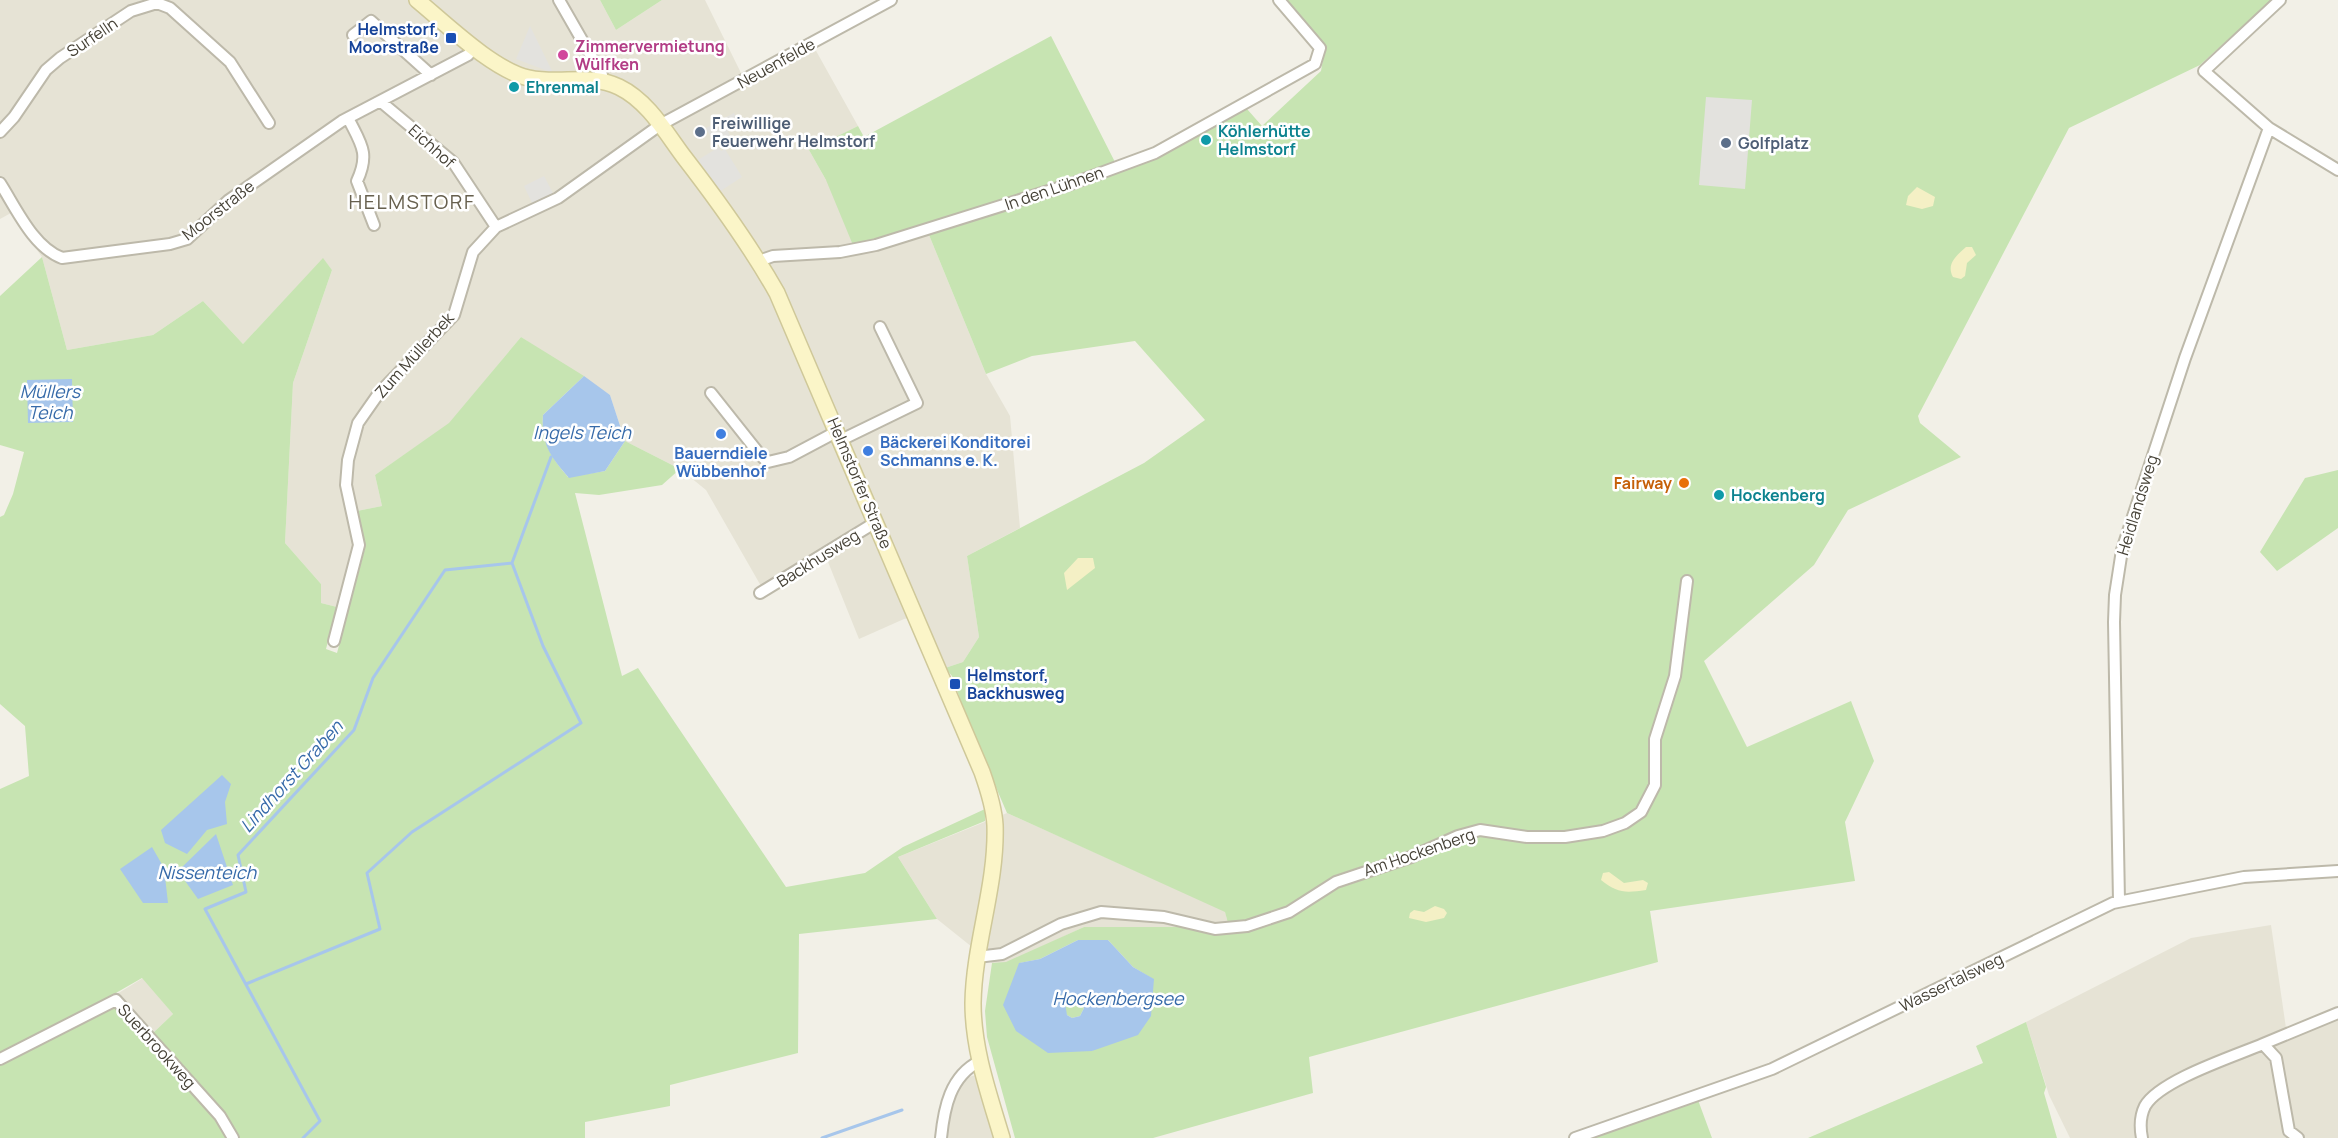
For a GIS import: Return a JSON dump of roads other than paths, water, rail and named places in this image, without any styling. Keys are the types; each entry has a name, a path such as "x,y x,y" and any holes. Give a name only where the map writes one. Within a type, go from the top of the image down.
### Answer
{"main road":[{"name":"Helmstorfer Straße","path":"417,0 474,47 510,72 529,78 601,81 621,88 636,99 660,125 759,261 801,344 991,798 995,823 994,849 977,957 974,1003 980,1061 1002,1138"}],"street":[{"path":"559,0 602,75 601,81"},
{"name":"Neuenfelde","path":"660,125 891,0"},
{"name":"In den Lühnen","path":"759,261 773,256 840,252 876,244 1071,184 1148,156 1315,64 1320,48 1279,0"},
{"path":"2280,0 2204,71 2269,128 2338,171"},
{"name":"Surfelln","path":"0,132 14,117 36,83 56,62 131,10 157,3 170,8 230,63 269,123"},
{"path":"353,35 371,21 431,75"},
{"name":"Moorstraße","path":"0,183 32,232 51,254 62,258 170,244 187,239 229,200 288,156 348,118 468,55 474,47"},
{"name":"Eichhof","path":"380,101 453,162 496,227"},
{"path":"348,118 363,149 365,163 357,181 374,225"},
{"name":"Zum Müllerbek","path":"334,641 359,545 346,485 348,460 358,423 379,393 454,315 473,252 496,227 558,198 660,125"},
{"name":"Heidlandsweg","path":"2119,901 2114,622 2122,550 2185,358 2269,128"},
{"path":"711,393 760,456 768,462 789,457 917,403 880,327"},
{"name":"Backhusweg","path":"760,593 876,522"},
{"name":"Am Hockenberg","path":"977,957 1002,954 1062,924 1101,912 1164,917 1215,929 1247,926 1269,921 1289,912 1336,882 1411,858 1458,836 1480,830 1527,837 1565,837 1604,831 1625,824 1641,812 1655,785 1655,739 1675,676 1687,581"},
{"name":"Wassertalsweg","path":"1575,1138 1772,1069 2119,901 2264,874 2338,871"},
{"name":"Suerbrookweg","path":"0,1059 116,1000 220,1116 233,1138"},
{"path":"2142,1138 2140,1122 2145,1106 2160,1091 2193,1073 2338,1013"},
{"path":"2264,1044 2276,1058 2289,1131 2298,1138"},
{"path":"941,1138 944,1112 952,1089 962,1074 980,1061"}],"water":[{"name":"Ingels Teich","path":"584,376 610,395 625,441 605,471 569,478 545,442 543,415"},
{"name":"Müllers Teich","path":"72,379 73,422 28,423 27,380"},
{"path":"222,775 231,784 225,802 227,824 207,830 187,854 165,843 161,830"},
{"name":"Nissenteich","path":"216,834 233,885 198,899 178,871"},
{"path":"152,847 164,868 168,903 143,903 120,869"},
{"name":"Hockenbergsee","path":"1078,940 1108,940 1133,967 1154,979 1151,1016 1138,1035 1092,1051 1048,1053 1016,1031 1003,1005 1019,963 1040,959","holes":["1058,995 1082,999 1084,1008 1080,1016 1072,1018 1067,1015 1065,1003 1056,998"]}],"waterway":[{"name":"Lindhorst Graben","path":"303,1138 320,1121 205,909 246,892 238,855 354,730 373,678 445,570 512,563 551,457"},
{"path":"246,984 380,929 367,873 412,832 581,723 543,646 512,563"},
{"path":"822,1138 902,1110"}],"place":[{"name":"Helmstorf, Moorstraße","path":"451,38"},
{"name":"Zimmervermietung Wülfken","path":"563,55"},
{"name":"Ehrenmal","path":"514,87"},
{"name":"Freiwillige Feuerwehr Helmstorf","path":"700,132"},
{"name":"Köhlerhütte Helmstorf","path":"1206,140"},
{"name":"Golfplatz","path":"1726,143"},
{"name":"Bauerndiele Wübbenhof","path":"721,434"},
{"name":"Bäckerei Konditorei Schmanns e. K.","path":"868,451"},
{"name":"Fairway","path":"1684,483"},
{"name":"Hockenberg","path":"1719,495"},
{"name":"Helmstorf, Backhusweg","path":"955,684"}],"district":[{"name":"HELMSTORF","path":"412,201"}]}
